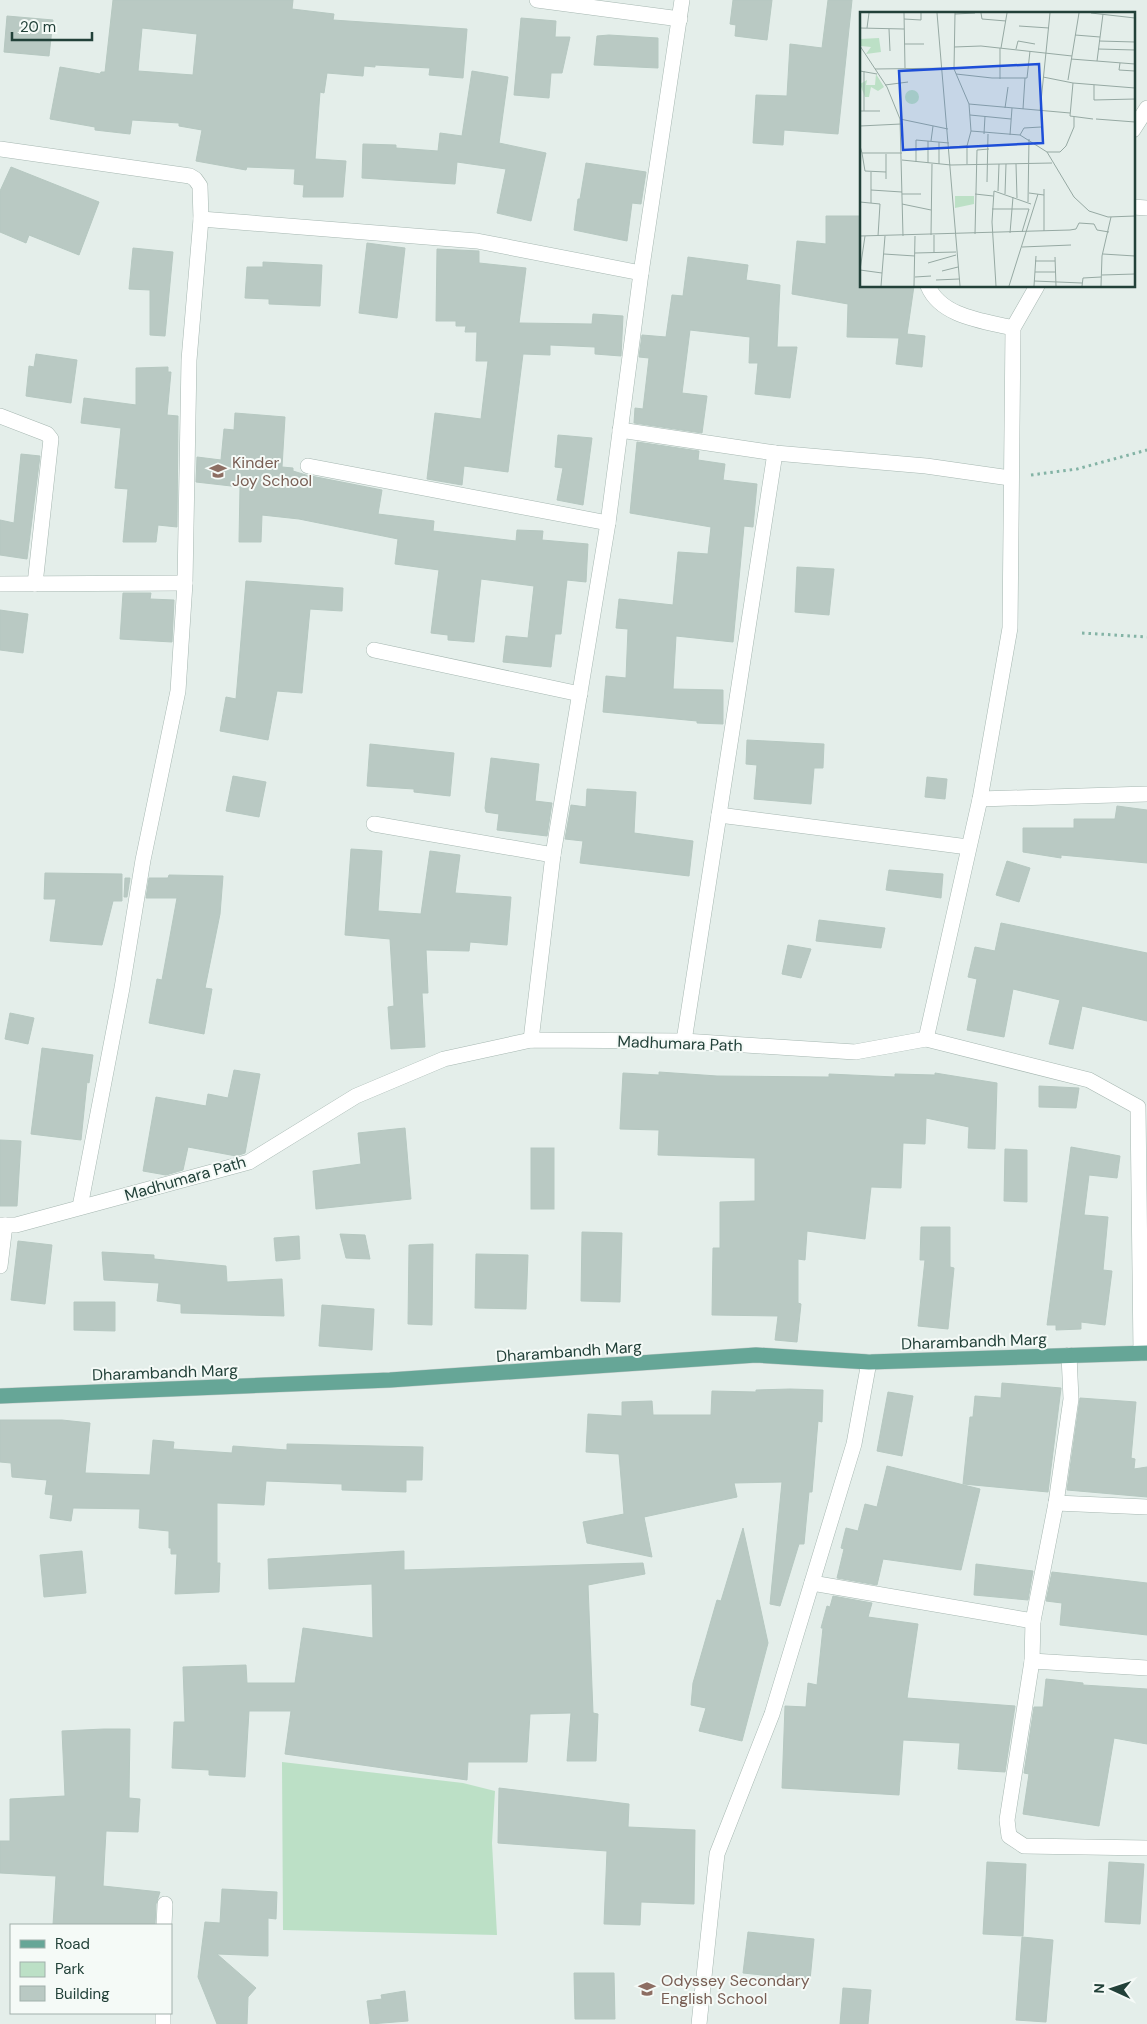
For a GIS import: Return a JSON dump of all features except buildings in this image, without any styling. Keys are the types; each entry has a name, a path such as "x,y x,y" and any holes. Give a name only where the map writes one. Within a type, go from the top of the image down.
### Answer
{"main road":[{"name":"Dharambandh Marg","path":"0,1396 390,1380 756,1356 869,1362 1144,1353"}],"street":[{"path":"537,0 680,19"},
{"path":"531,1040 553,855 608,522 641,273 682,0"},
{"path":"1134,128 1147,108"},
{"path":"0,149 190,176 200,186 201,219 189,360 185,583 178,691 143,860 122,988 80,1207"},
{"path":"1134,207 1147,208"},
{"path":"201,219 478,241 641,273"},
{"path":"929,288 932,296 952,312 1012,328"},
{"path":"926,1039 980,799 1010,628 1012,328 1036,288"},
{"path":"0,416 47,434 51,440 35,584"},
{"path":"620,430 775,453 926,466 1010,478"},
{"path":"684,1041 775,453"},
{"path":"308,466 608,522"},
{"path":"0,584 185,583"},
{"path":"374,650 580,694"},
{"path":"980,799 1147,794"},
{"path":"719,815 968,847"},
{"path":"374,824 553,855"},
{"name":"Madhumara Path","path":"3,1225 16,1226 249,1162 356,1096 444,1059 531,1040 684,1041 855,1052 926,1039 1090,1080 1142,1107 1144,1353"},
{"path":"0,1266 3,1225"},
{"path":"1069,1355 1071,1399 1056,1503 1033,1621 1032,1661 1008,1820 1009,1836 1024,1846 1147,1848"},
{"path":"699,2024 717,1854 772,1714 854,1444 869,1362"},
{"path":"1056,1503 1147,1507"},
{"path":"812,1583 1033,1621"},
{"path":"1032,1661 1147,1668"},
{"path":"164,1924 165,1904"}],"path":[{"path":"1010,478 1077,469 1147,450"},
{"path":"1082,633 1147,637"}],"green space":[{"path":"282,1762 463,1783 495,1791 492,1843 497,1935 283,1930"}],"place":[{"name":"Kinder Joy School","path":"218,471"},
{"name":"Odyssey Secondary English School","path":"647,1989"}]}
